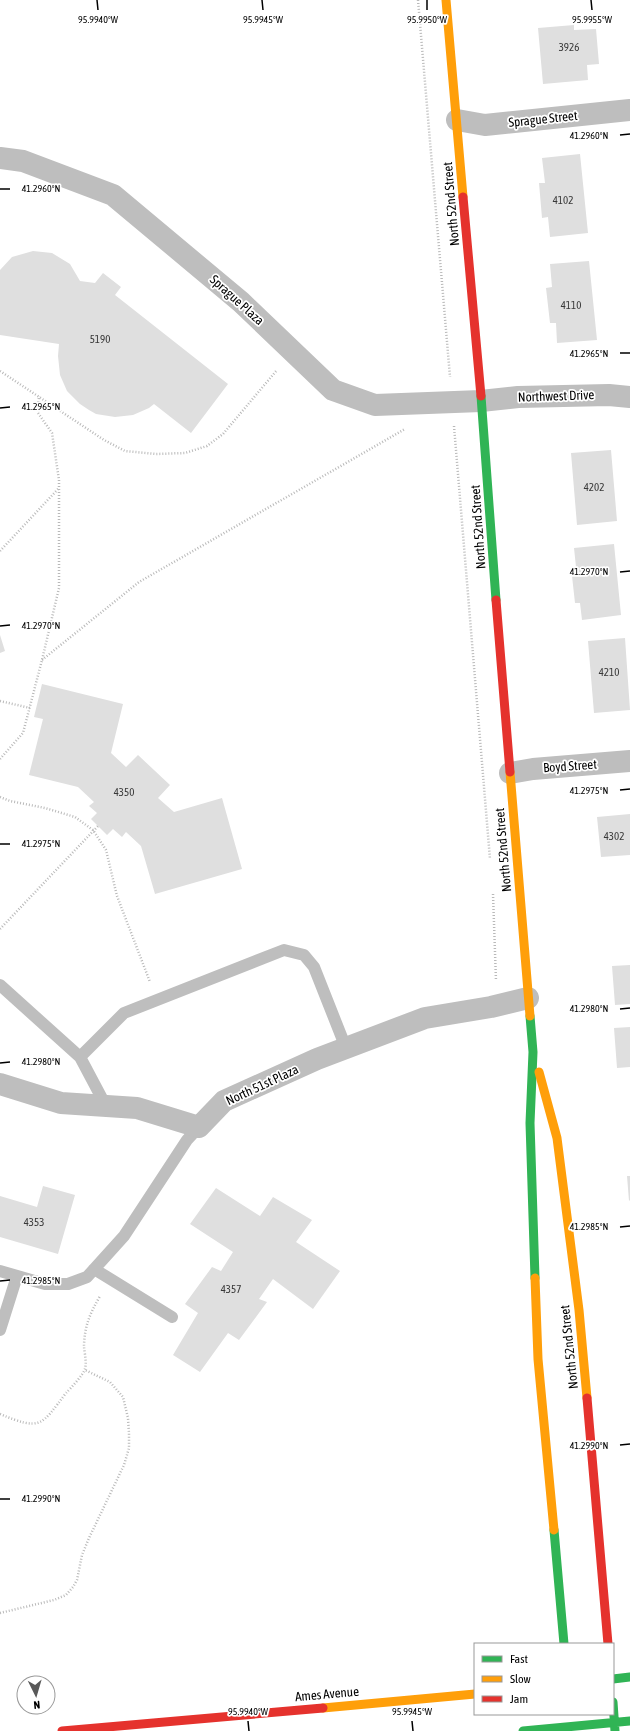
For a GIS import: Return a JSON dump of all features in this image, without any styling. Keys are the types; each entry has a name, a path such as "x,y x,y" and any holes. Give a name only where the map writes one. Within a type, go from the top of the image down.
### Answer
{"main road":[{"name":"North 52nd Street","path":"446,0 481,401 533,1052 530,1123 538,1359 564,1643"},
{"name":"North 52nd Street","path":"533,1052 557,1138 568,1218 581,1334 608,1643"},
{"path":"614,1679 630,1677"},
{"name":"Ames Avenue","path":"62,1731 474,1694"},
{"path":"614,1714 615,1727"},
{"path":"523,1731 572,1726 615,1727 630,1721"}],"street":[{"name":"Sprague Street","path":"456,120 485,125 630,110"},
{"name":"Sprague Plaza","path":"0,158 23,161 113,195 241,302 332,390 375,406 481,401"},
{"name":"Northwest Drive","path":"481,401 518,396 609,395 630,397"},
{"name":"Boyd Street","path":"510,773 533,769 630,762"},
{"name":"North 51st Plaza","path":"200,1127 224,1101 346,1048 425,1018 496,1006 528,998"},
{"path":"0,1084 61,1103 136,1108 200,1127"}],"lane":[{"path":"80,1058 124,1013 284,950 304,954 314,967 346,1048"},
{"path":"0,985 80,1058 106,1106"},
{"path":"0,1271 45,1284 68,1284 87,1277 124,1236 187,1140 200,1127"},
{"path":"94,1269 172,1317"},
{"path":"0,1330 17,1276"}],"path":[{"path":"418,0 491,866"},
{"path":"0,371 104,440 126,451 156,454 185,453 207,446 223,434 293,352"},
{"path":"0,759 23,733 59,588 59,488 52,433 38,413 39,396"},
{"path":"447,426 454,427"},
{"path":"42,660 139,582 406,428"},
{"path":"0,552 59,488"},
{"path":"0,701 30,708"},
{"path":"0,797 10,801 45,808 75,817 94,830 106,850 117,896 157,1000"},
{"path":"0,928 98,826"},
{"path":"493,887 496,1006"},
{"path":"0,1414 18,1422 30,1425 42,1423 51,1414 85,1370 84,1346 86,1322 109,1278"},
{"path":"0,1613 54,1600 66,1595 73,1587 77,1580 82,1555 88,1538 124,1465 129,1448 130,1434 123,1397 110,1382 85,1370"}],"building":[{"path":"574,25 574,30 596,29 599,64 587,65 588,80 543,84 538,28"},
{"path":"580,154 588,233 550,237 548,217 542,218 539,183 545,183 542,158"},
{"path":"33,251 52,253 70,264 80,281 95,283 103,273 121,287 115,295 228,384 191,433 154,404 149,408 133,415 115,417 96,414 80,404 67,391 60,375 58,356 59,344 0,335 0,270 12,257"},
{"path":"589,261 597,340 557,343 556,323 550,323 546,288 552,287 550,264"},
{"path":"611,450 617,521 577,525 571,453"},
{"path":"614,544 621,615 582,620 580,603 575,603 571,567 576,567 574,548"},
{"path":"0,635 5,651 0,653"},
{"path":"625,638 630,710 594,713 588,641"},
{"path":"42,684 123,704 111,753 126,767 138,755 170,785 158,798 174,812 222,798 242,869 155,894 141,846 126,832 122,837 113,829 107,835 91,819 97,813 89,806 94,802 78,787 29,775 43,719 34,717"},
{"path":"630,814 630,855 601,857 597,817"},
{"path":"630,965 630,1004 615,1005 612,966"},
{"path":"630,1027 630,1067 617,1068 614,1028"},
{"path":"627,1176 630,1176 629,1201"},
{"path":"43,1186 75,1195 58,1254 0,1237 0,1196 37,1207"},
{"path":"216,1188 260,1216 273,1197 312,1220 296,1242 340,1271 313,1309 273,1279 259,1299 267,1302 239,1340 228,1333 200,1372 173,1355 198,1313 185,1304 212,1267 221,1271 233,1252 190,1224"}],"traffic: fast":[{"path":"481,396 496,600"},
{"path":"530,1016 533,1052 530,1123 535,1278"},
{"path":"554,1530 564,1643"},
{"path":"614,1679 630,1677"},
{"path":"614,1715 615,1731"},
{"path":"523,1731 630,1721"}],"traffic: slow":[{"path":"446,0 463,197"},
{"path":"510,772 530,1016"},
{"path":"539,1072 557,1138 579,1310 587,1398"},
{"path":"535,1278 538,1359 554,1530"},
{"path":"323,1708 474,1694"}],"traffic: jam":[{"path":"463,197 481,396"},
{"path":"496,600 510,772"},
{"path":"587,1398 608,1643"},
{"path":"62,1731 323,1708"}]}
